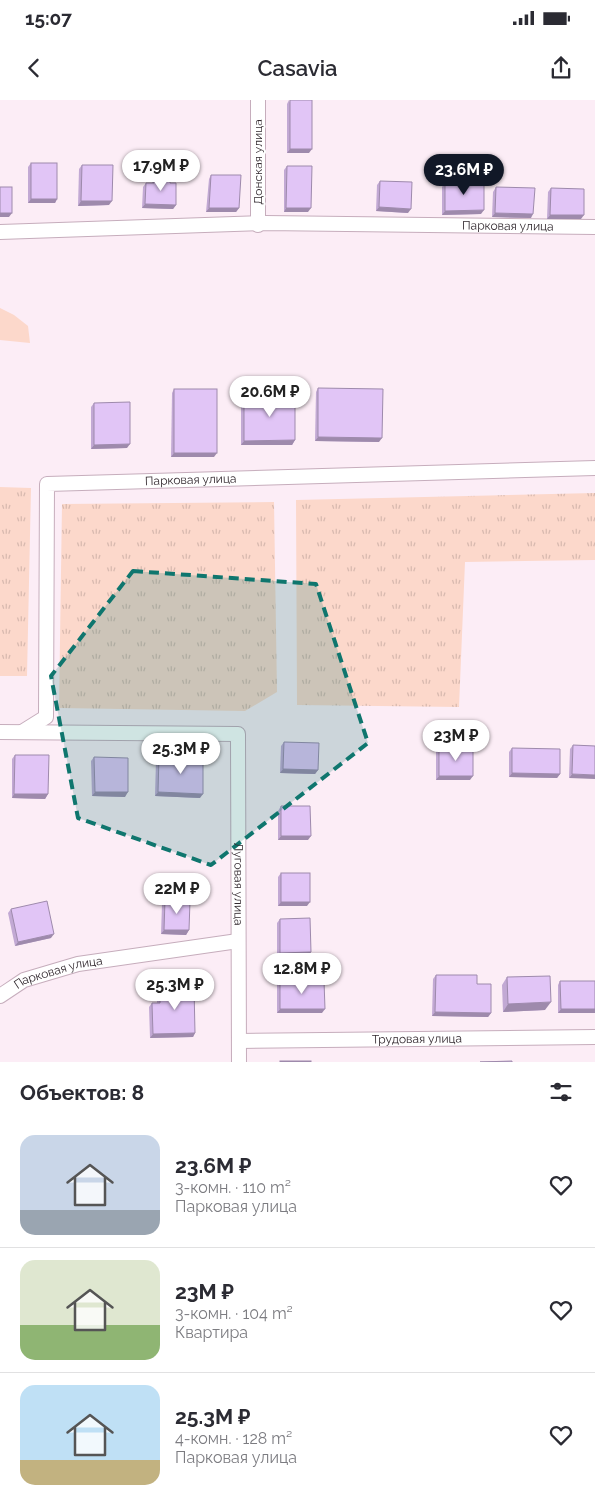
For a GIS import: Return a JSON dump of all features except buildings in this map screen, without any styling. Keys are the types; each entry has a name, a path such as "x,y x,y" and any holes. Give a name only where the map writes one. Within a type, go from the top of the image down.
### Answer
{"street":[{"name":"Донская улица","path":"258,100 258,225"},
{"name":"Парковая улица","path":"0,232 258,225 595,227"},
{"name":"Парковая улица","path":"22,732 46,717 47,484 595,468"},
{"path":"0,732 22,732"},
{"name":"Луговая улица","path":"22,732 238,734 239,1062"},
{"name":"Парковая улица","path":"0,996 24,980 78,964 238,941"},
{"name":"Трудовая улица","path":"239,1041 595,1037"}],"highlighted area":[{"path":"133,571 316,584 368,743 211,865 78,818 51,676"}],"green space":[{"path":"0,308 14,315 28,326 30,343 0,340"},
{"path":"0,487 31,488 27,676 0,676"},
{"path":"595,493 595,560 465,562 459,707 297,705 296,500"},
{"path":"274,502 277,692 245,711 59,708 62,504"}]}
